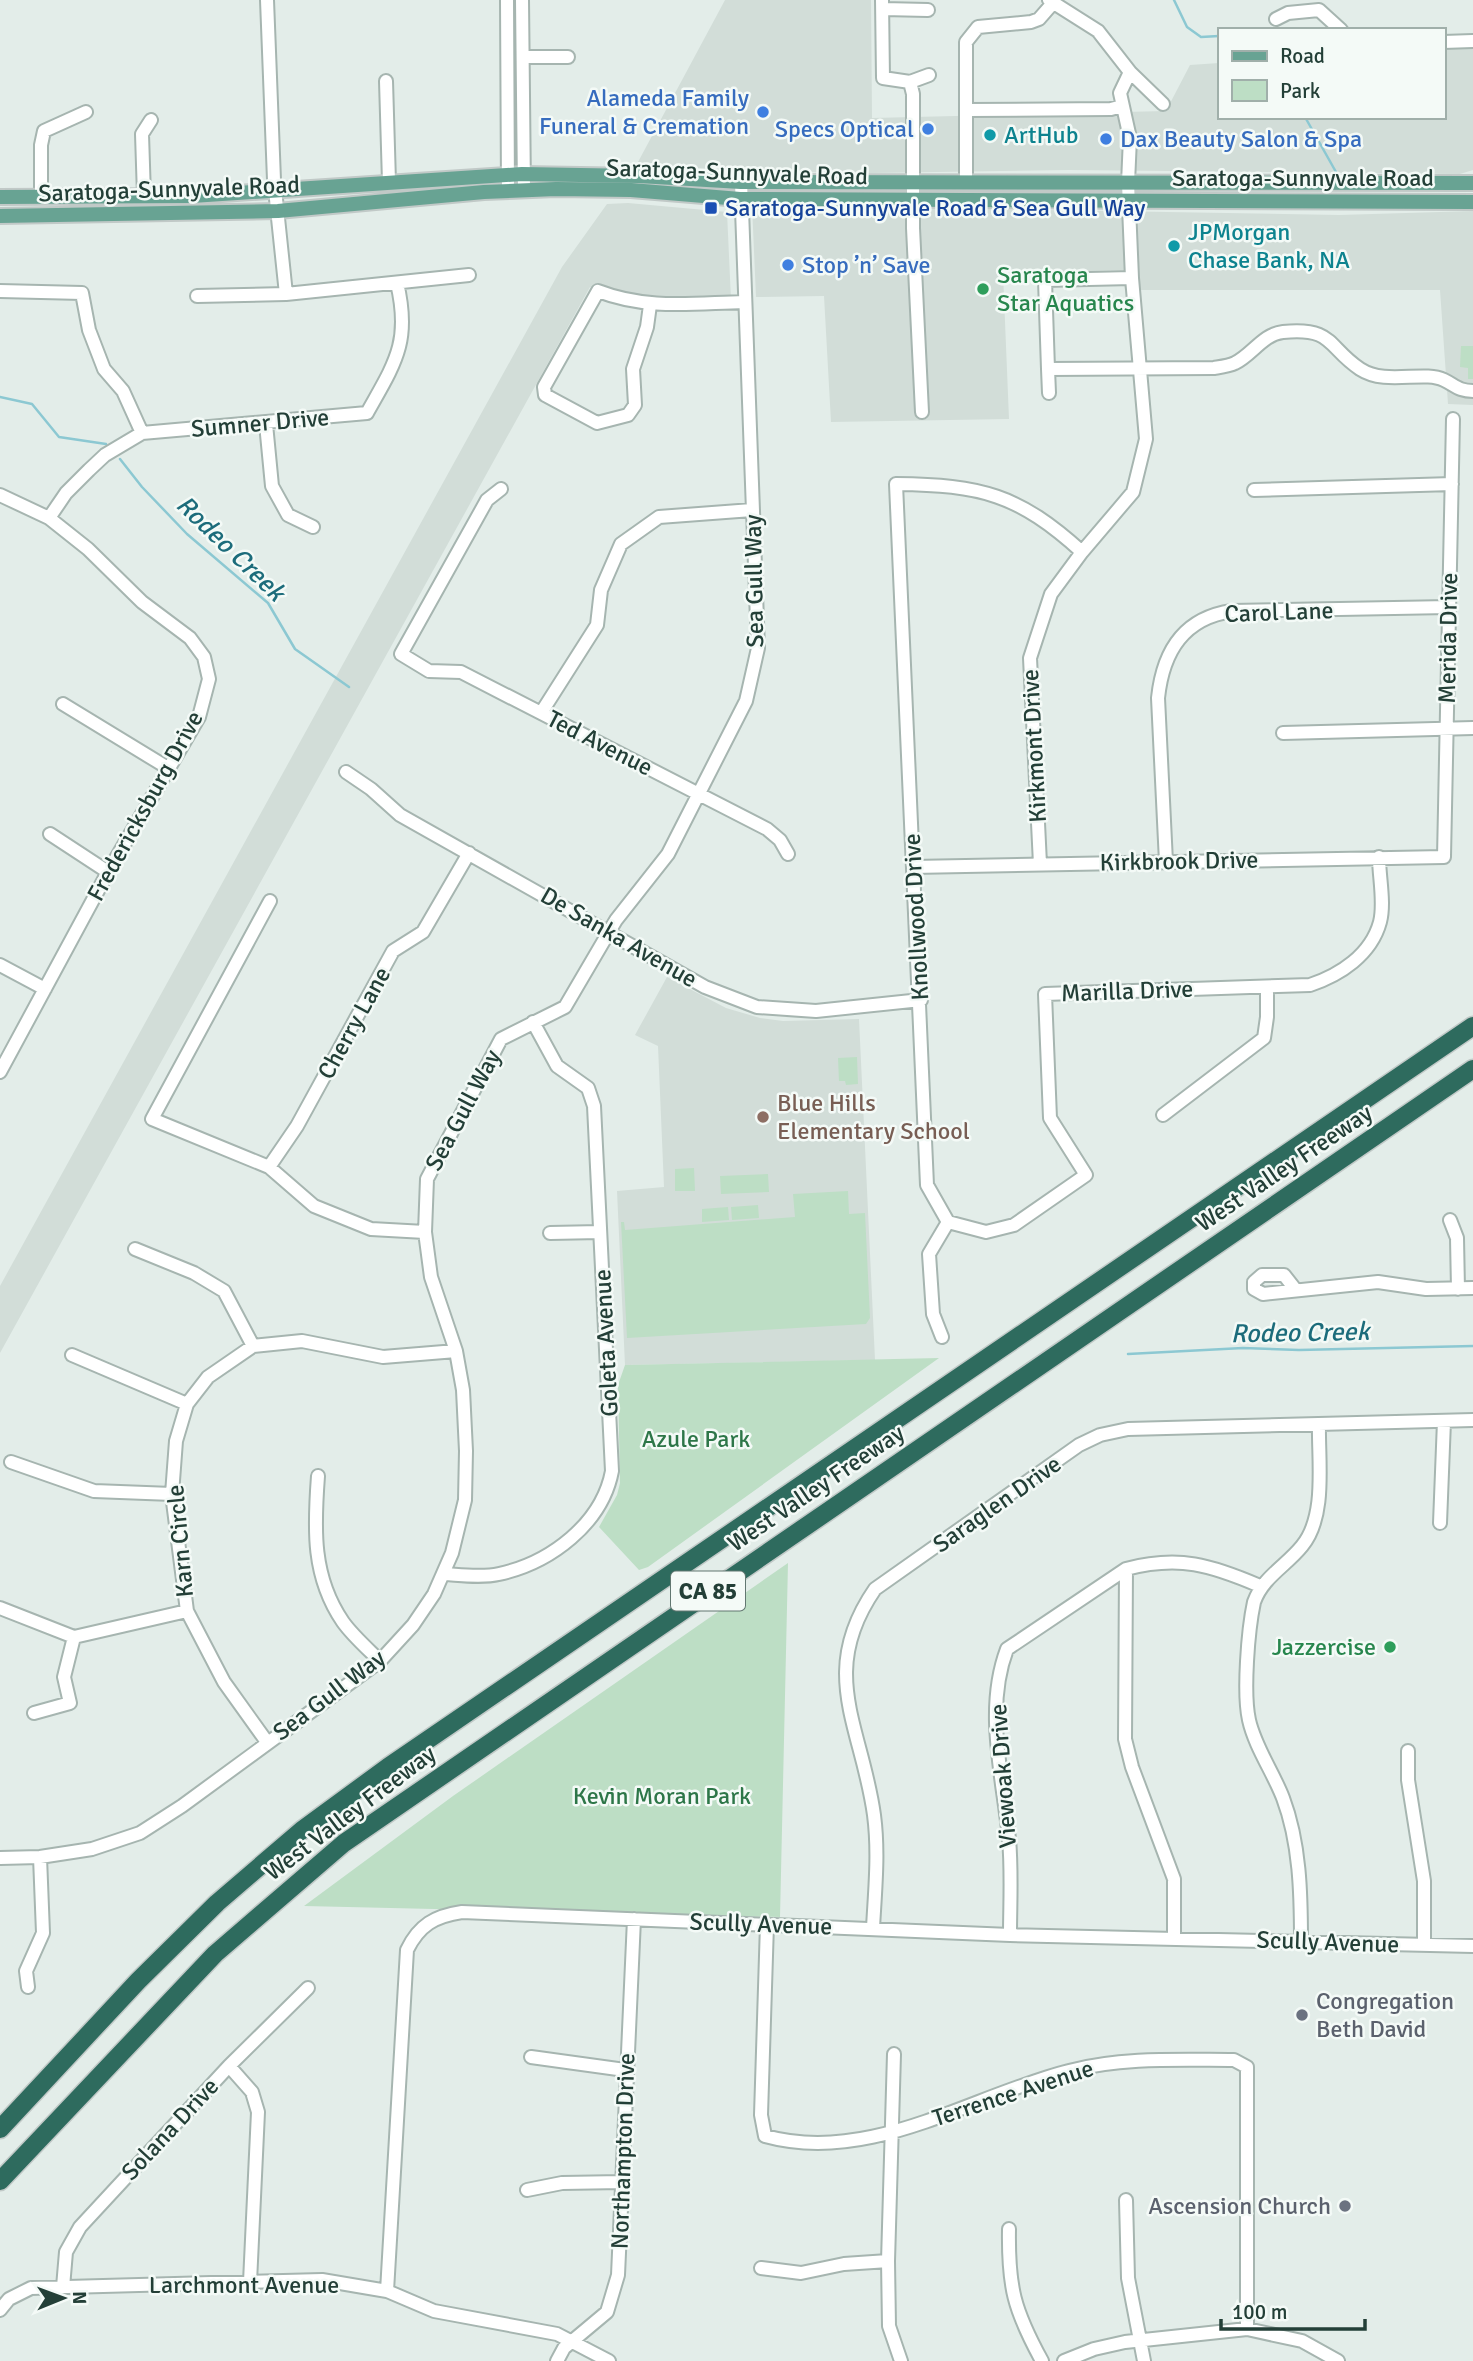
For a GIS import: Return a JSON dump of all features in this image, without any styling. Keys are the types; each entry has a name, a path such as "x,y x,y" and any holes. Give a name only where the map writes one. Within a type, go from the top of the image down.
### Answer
{"highway":[{"name":"West Valley Freeway","path":"0,2129 190,1927 312,1822 388,1767 1473,1026"},
{"name":"West Valley Freeway","path":"0,2181 197,1971 267,1906 344,1843 1473,1069"}],"main road":[{"name":"Saratoga-Sunnyvale Road","path":"0,197 144,196 276,191 515,175 639,176 741,182 1470,182"},
{"name":"Saratoga-Sunnyvale Road","path":"0,216 278,211 524,190 631,190 740,198 1473,202"}],"street":[{"path":"267,0 276,191 286,294"},
{"path":"508,191 515,175 523,57 522,1 507,1 508,85 515,175 524,190"},
{"path":"966,180 966,42 978,27 1031,22 1039,19 1051,1 1098,31 1129,72 1163,104"},
{"path":"928,10 882,5 883,78 910,82 929,75"},
{"path":"1276,19 1287,13 1319,10 1339,28"},
{"path":"1445,42 1473,41"},
{"path":"523,57 568,57"},
{"path":"967,110 1111,109 1122,106 1120,93 1129,72"},
{"path":"386,81 389,182"},
{"path":"910,82 913,94 913,228 922,412"},
{"path":"508,85 523,85"},
{"name":"Kirkmont Drive","path":"1040,864 1030,658 1051,594 1082,552 1133,492 1146,439 1132,278 1128,183 1130,138 1122,106"},
{"path":"41,196 44,131 86,112"},
{"path":"144,196 142,134 151,120"},
{"name":"Sea Gull Way","path":"0,1858 40,1857 92,1849 140,1833 182,1806 380,1661 413,1626 445,1574 465,1500 463,1391 456,1351 431,1277 425,1231 424,1190 435,1160 501,1039 565,1007 609,930 668,854 746,701 758,648 741,182"},
{"path":"197,296 286,294 469,275"},
{"path":"1049,393 1045,280 1132,278"},
{"name":"Sumner Drive","path":"49,518 66,492 97,463 142,433 367,413 397,361 401,347 403,332 397,282"},
{"path":"0,291 82,293 89,330 104,369 123,391 142,433"},
{"path":"650,305 647,327 633,369 635,405 628,415 597,423 545,395 544,387 598,291 622,300 650,305 744,302"},
{"path":"1048,369 1214,368 1234,364 1265,339 1281,331 1312,332 1328,336 1360,369 1377,376 1443,379 1454,388 1473,391"},
{"name":"Merida Drive","path":"1444,857 1453,419"},
{"path":"266,424 272,486 288,514 313,527"},
{"path":"1254,490 1452,484"},
{"name":"Knollwood Drive","path":"948,1222 927,1185 921,1000 896,485 954,485 1000,496 1049,522 1082,552"},
{"name":"Ted Avenue","path":"500,489 487,500 401,654 429,671 461,673 699,793 767,829 780,840 788,854"},
{"name":"Fredericksburg Drive","path":"0,495 49,518 88,549 142,602 190,638 204,657 209,679 199,717 108,872 0,1072"},
{"path":"541,713 597,625 601,590 621,544 659,517 752,510"},
{"name":"Carol Lane","path":"1166,862 1158,698 1167,657 1176,639 1189,627 1209,616 1232,611 1449,607"},
{"path":"63,704 168,768"},
{"path":"1283,733 1473,728"},
{"name":"De Sanka Avenue","path":"346,772 371,789 400,815 609,930 705,987 757,1007 817,1011 921,1000"},
{"path":"50,834 108,872"},
{"name":"Cherry Lane","path":"269,1167 298,1126 393,951 423,932 469,853"},
{"name":"Marilla Drive","path":"948,1222 986,1232 1014,1225 1086,1175 1050,1118 1045,994 1310,985 1341,972 1372,941 1380,921 1379,857"},
{"name":"Kirkbrook Drive","path":"913,867 1444,857"},
{"path":"270,901 152,1119 269,1167 314,1206 371,1229 425,1231"},
{"path":"0,965 45,989"},
{"path":"1163,1115 1264,1038 1268,1017 1267,987"},
{"name":"Goleta Avenue","path":"445,1574 496,1575 525,1565 585,1526 608,1492 612,1471 594,1106 588,1088 557,1066 538,1036 533,1022"},
{"path":"1450,1220 1457,1238 1458,1289"},
{"path":"942,1337 933,1314 929,1254 948,1222"},
{"path":"550,1233 600,1232"},
{"path":"135,1249 194,1273 224,1291 253,1346"},
{"path":"1295,1289 1378,1282 1426,1289 1473,1288"},
{"name":"Karn Circle","path":"267,1742 224,1682 187,1611 172,1494 176,1441 187,1404 208,1377 253,1346 302,1341 383,1357 456,1351"},
{"path":"72,1355 187,1404"},
{"name":"Saraglen Drive","path":"873,1928 878,1858 874,1816 858,1738 847,1703 844,1666 850,1633 858,1614 875,1589 1079,1446 1100,1435 1128,1429 1473,1420"},
{"path":"1440,1523 1444,1421"},
{"path":"1301,1941 1298,1863 1291,1825 1284,1801 1253,1733 1247,1710 1251,1616 1260,1586 1295,1554 1310,1533 1317,1502 1319,1424"},
{"path":"11,1462 94,1491 172,1494"},
{"path":"318,1476 314,1536 324,1592 344,1624 380,1661"},
{"name":"Viewoak Drive","path":"1010,1936 1009,1843 996,1740 999,1669 1007,1649 1126,1569 1149,1563 1199,1563 1260,1586"},
{"path":"1126,1569 1125,1738 1132,1767 1174,1879 1174,1938"},
{"path":"0,1608 74,1637 187,1611"},
{"path":"34,1713 70,1703 64,1678 74,1637"},
{"path":"1408,1751 1408,1780 1423,1881 1424,1945"},
{"path":"28,1987 26,1971 43,1933 40,1857"},
{"name":"Scully Avenue","path":"387,2291 407,1950 414,1936 425,1924 443,1915 463,1912 1010,1936 1473,1947"},
{"name":"Northampton Drive","path":"557,2361 564,2348 607,2312 618,2275 625,2070 634,1919"},
{"name":"Terrence Avenue","path":"767,1924 761,2115 765,2136 780,2140 833,2140 892,2133 1068,2071 1112,2063 1234,2060 1247,2067 1247,2329"},
{"name":"Solana Drive","path":"63,2287 66,2252 79,2227 229,2066 308,1988"},
{"path":"894,2054 888,2260 889,2326 901,2361"},
{"path":"531,2057 625,2070"},
{"path":"229,2066 252,2092 258,2112 250,2282"},
{"path":"527,2190 562,2183 622,2182"},
{"path":"1126,2200 1128,2278 1144,2361"},
{"path":"1009,2229 1008,2268 1013,2298 1019,2319 1042,2361"},
{"path":"761,2268 801,2273 844,2264 888,2260"},
{"name":"Larchmont Avenue","path":"0,2310 9,2299 31,2288 322,2280 387,2291 434,2311 557,2334 609,2361"},
{"path":"1064,2361 1094,2349 1247,2329 1301,2341 1315,2356 1338,2361"}],"shaded area":[{"path":"725,0 871,0 872,118 1166,111 1190,65 1218,63 1218,119 1445,119 1445,48 1473,46 1473,170 1460,174 1069,170 872,173 732,171 656,167 638,162"},
{"path":"628,203 727,212 731,300 631,299 590,287 0,1353 0,1286 562,267 607,204"},
{"path":"752,205 1339,215 1473,211 1473,405 1448,404 1440,290 1125,290 1123,270 1003,273 1009,419 831,422 824,296 756,297"},
{"name":"Blue Hills Elementary School","path":"667,977 726,1008 760,1018 783,1021 859,1019 875,1360 625,1365 617,1191 664,1187 658,1046 635,1035"}],"green space":[{"path":"1461,346 1473,346 1473,379 1468,379 1468,368 1460,367"},
{"path":"857,1057 858,1084 846,1085 845,1081 839,1081 838,1058"},
{"path":"694,1168 695,1191 675,1191 675,1169"},
{"path":"768,1174 769,1192 721,1194 720,1176"},
{"path":"848,1191 849,1214 865,1213 870,1318 866,1324 627,1338 621,1222 624,1222 625,1230 795,1217 793,1194"},
{"path":"758,1205 759,1218 732,1220 731,1207"},
{"path":"728,1207 729,1220 702,1222 702,1209"},
{"name":"Azule Park","path":"939,1358 648,1567 639,1570 599,1527 617,1495 620,1483 618,1385 625,1365"},
{"name":"Kevin Moran Park","path":"788,1563 780,1917 304,1906 453,1796"}],"waterway":[{"path":"1174,0 1187,27 1201,37 1218,36"},
{"path":"1306,119 1336,172"},
{"name":"Rodeo Creek","path":"0,397 32,404 59,437 106,444"},
{"name":"Rodeo Creek","path":"120,459 142,487 187,534 268,603 295,649 349,687"},
{"name":"Rodeo Creek","path":"1128,1354 1243,1348 1299,1350 1473,1346"}],"place":[{"name":"Alameda Family Funeral & Cremation","path":"763,112"},
{"name":"Specs Optical","path":"928,129"},
{"name":"ArtHub","path":"990,135"},
{"name":"Dax Beauty Salon & Spa","path":"1106,139"},
{"name":"Saratoga-Sunnyvale Road & Sea Gull Way","path":"711,208"},
{"name":"JPMorgan Chase Bank, NA","path":"1174,246"},
{"name":"Stop ’n’ Save","path":"788,265"},
{"name":"Saratoga Star Aquatics","path":"983,289"},
{"name":"Blue Hills Elementary School","path":"763,1117"},
{"name":"Jazzercise","path":"1390,1647"},
{"name":"Congregation Beth David","path":"1302,2015"},
{"name":"Ascension Church","path":"1345,2206"}]}
